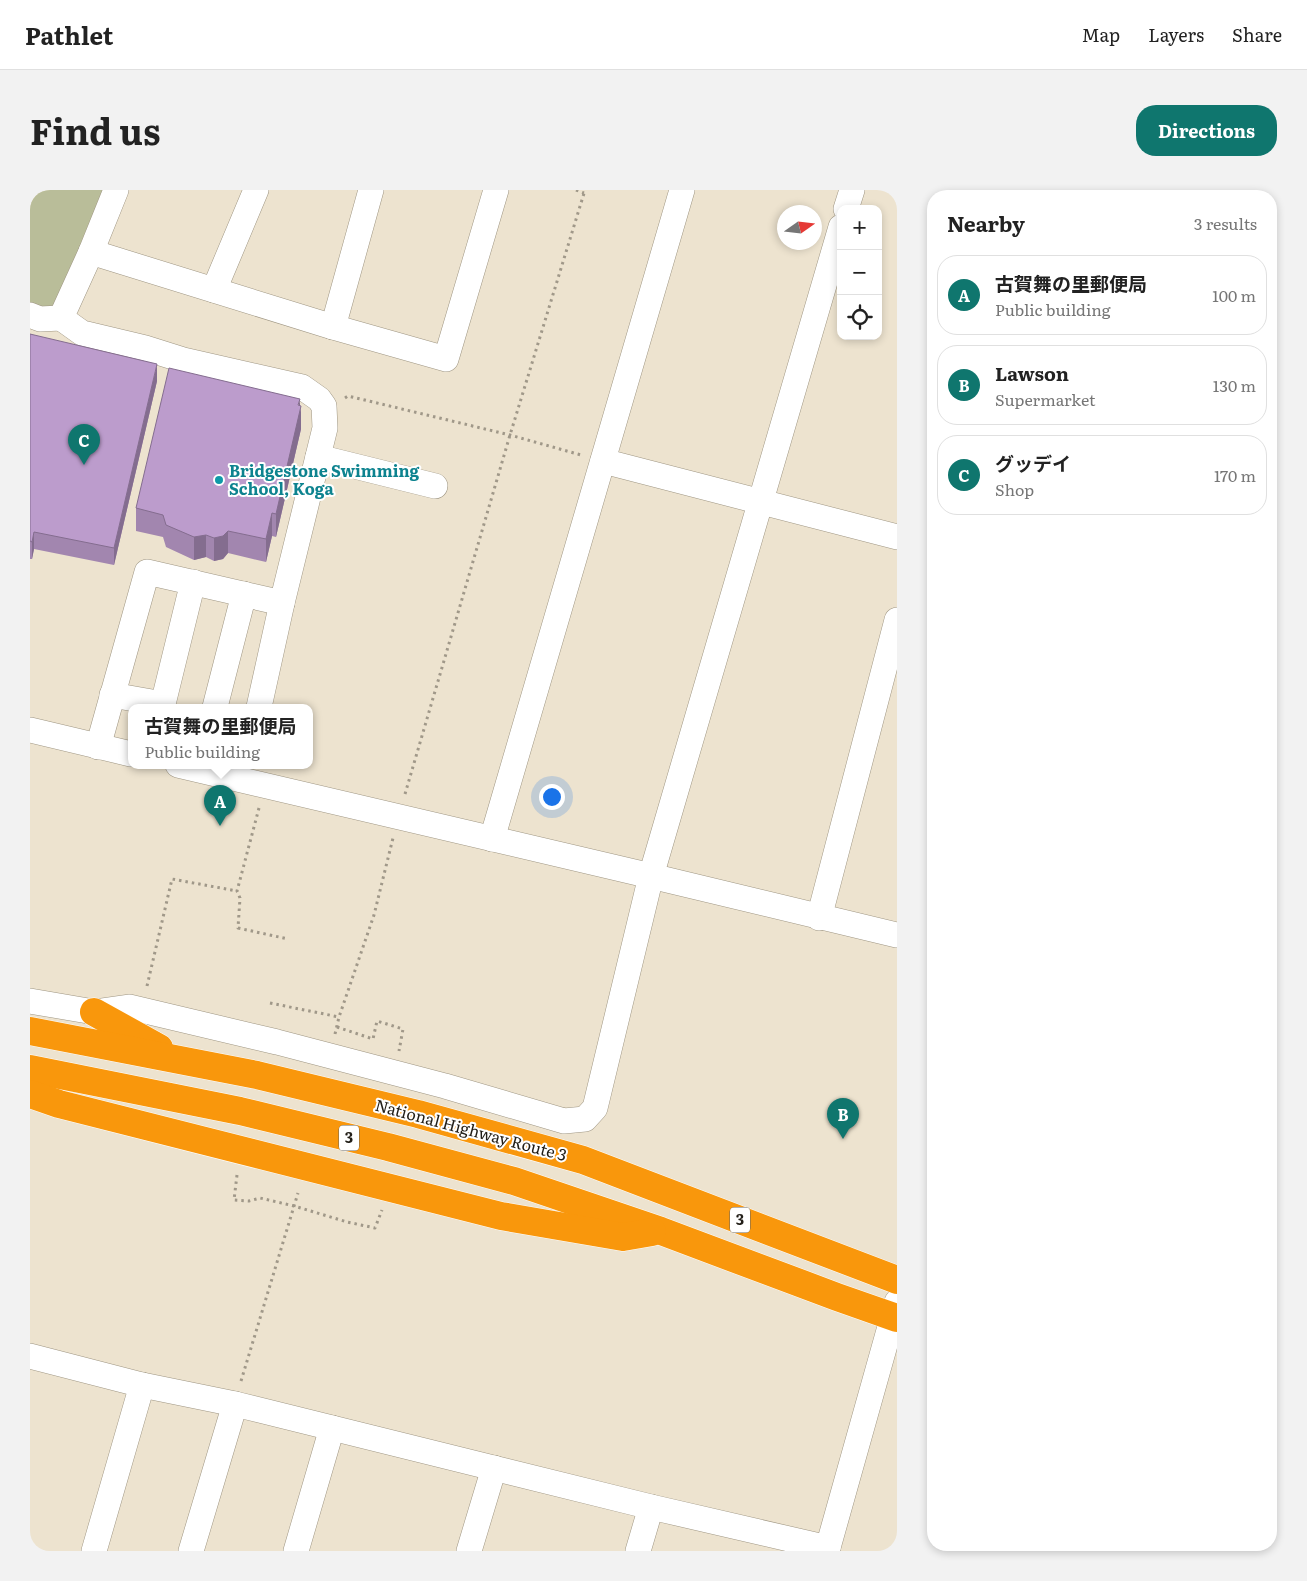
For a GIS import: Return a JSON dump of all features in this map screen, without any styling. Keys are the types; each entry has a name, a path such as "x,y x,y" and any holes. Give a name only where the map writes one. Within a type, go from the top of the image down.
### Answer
{"highway":[{"path":"94,1012 180,1060"},
{"name":"National Highway Route 3","path":"30,1031 257,1075 409,1112 583,1160 897,1280"},
{"name":"3","path":"30,1069 240,1111 388,1147 514,1181 661,1231 836,1298 896,1312"},
{"path":"30,1094 59,1104 501,1216 623,1237 661,1231"}],"street":[{"path":"61,318 91,252 116,190"},
{"path":"214,290 256,190"},
{"path":"333,326 371,190"},
{"path":"91,252 446,359 496,190"},
{"path":"492,839 682,190"},
{"path":"847,205 852,190"},
{"path":"30,1001 94,1012 129,1007 277,1042 445,1086 564,1121 585,1119 595,1108 651,876 837,240"},
{"path":"30,315 40,319 61,318 82,333 237,373 302,387 319,399 324,406 325,428 282,603 260,704"},
{"path":"318,457 435,486"},
{"path":"603,461 897,537"},
{"path":"98,746 147,572 282,603"},
{"path":"171,704 193,582"},
{"path":"216,704 244,594"},
{"path":"819,918 897,620"},
{"path":"112,695 160,704"},
{"path":"30,730 128,753"},
{"path":"205,769 252,776 398,817 897,936"},
{"path":"30,1104 59,1104"},
{"path":"30,1356 142,1384 235,1404 828,1550 896,1312"},
{"path":"94,1551 142,1384"},
{"path":"191,1551 235,1404"},
{"path":"296,1551 332,1428"},
{"path":"469,1551 494,1468"},
{"path":"638,1551 651,1507"}],"path":[{"path":"334,1037 374,915 398,817 510,435 585,191 576,190"},
{"path":"324,406 348,396 510,435 603,461"},
{"path":"252,776 237,891 240,898 238,928 288,939"},
{"path":"145,992 172,879 237,891"},
{"path":"270,1002 339,1017"},
{"path":"337,1027 374,1040 378,1021 403,1029 398,1057"},
{"path":"238,1172 234,1200 249,1201 260,1198 375,1228 382,1209"},
{"path":"235,1404 298,1193"}],"green space":[{"path":"30,190 104,190 55,306 39,310 30,305"}],"building":[{"path":"30,334 157,364 114,548 34,532 32,542 30,541"},
{"name":"Bridgestone Swimming School, Koga","path":"169,368 300,399 298,405 301,406 276,514 272,513 266,539 228,531 223,536 214,538 206,535 194,537 166,525 163,515 136,508"}],"place":[{"name":"グッデイ","path":"84,465"},
{"name":"Bridgestone Swimming School, Koga","path":"219,480"},
{"name":"古賀舞の里郵便局","path":"220,826"},
{"name":"Lawson","path":"843,1139"}]}
